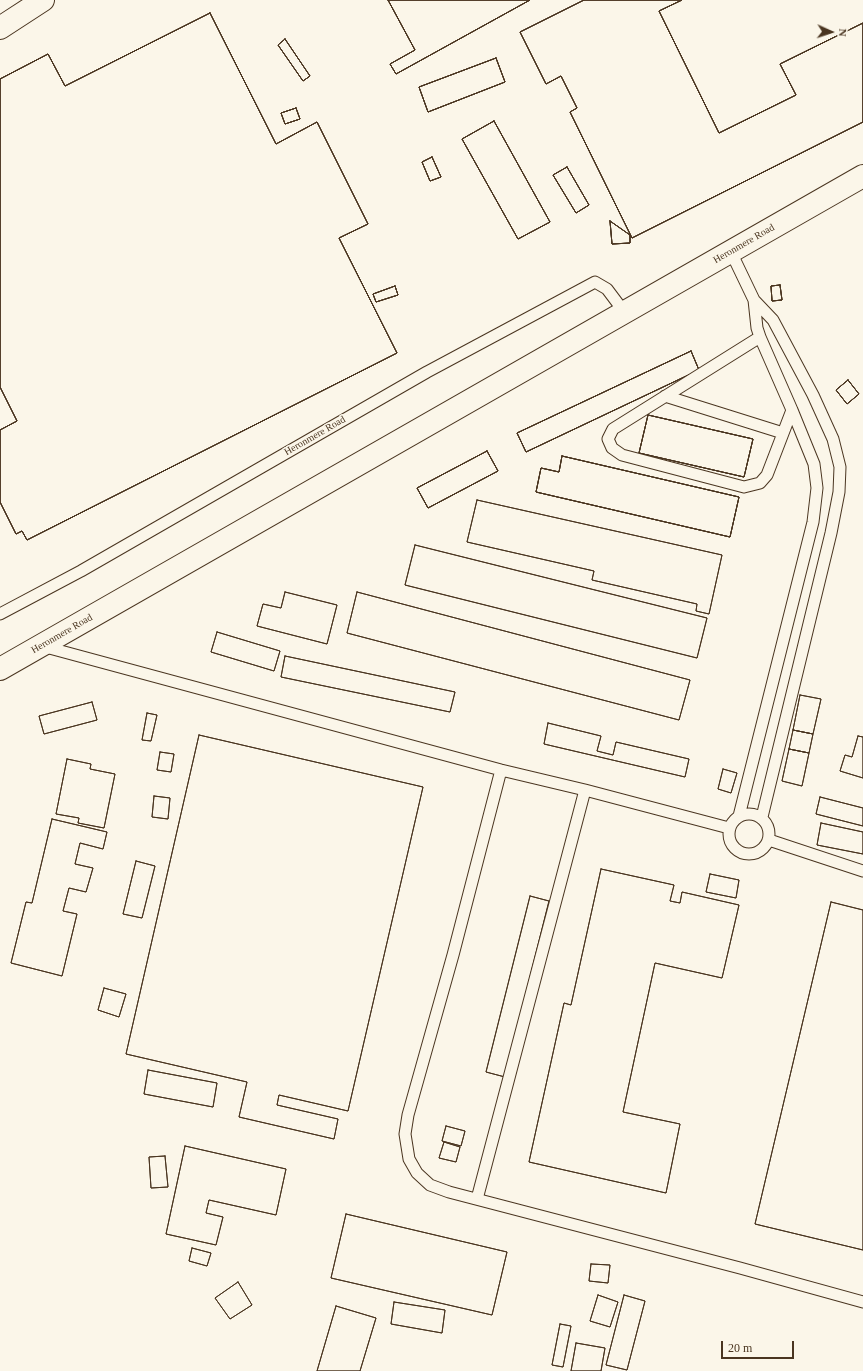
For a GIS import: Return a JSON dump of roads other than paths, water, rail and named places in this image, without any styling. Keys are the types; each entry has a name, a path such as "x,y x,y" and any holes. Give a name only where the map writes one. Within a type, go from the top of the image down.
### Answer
{"street":[{"path":"0,28 43,0"},
{"name":"Heronmere Road","path":"0,669 863,176"}],"lane":[{"path":"731,252 754,300 773,320 813,396 833,439 840,467 839,492 831,533 762,817"},
{"name":"Heronmere Road","path":"0,614 81,571 427,372 595,282 607,289 625,313"},
{"path":"739,816 813,522 817,488 814,464 760,337 757,328 754,300"},
{"path":"760,337 613,429 608,438 612,448 622,455 744,487 760,484 767,475 792,410"},
{"path":"666,396 783,433"},
{"path":"41,646 501,770 585,790 729,828"},
{"path":"501,770 408,1115 405,1134 409,1159 417,1174 430,1185 477,1199 863,1302"},
{"path":"477,1199 585,790"},
{"path":"747,813 755,814 762,817 767,824 770,831 769,840 765,847 759,852 743,854 736,850 731,843 729,828 733,821 739,816 747,813"},
{"path":"769,840 863,871"}]}
